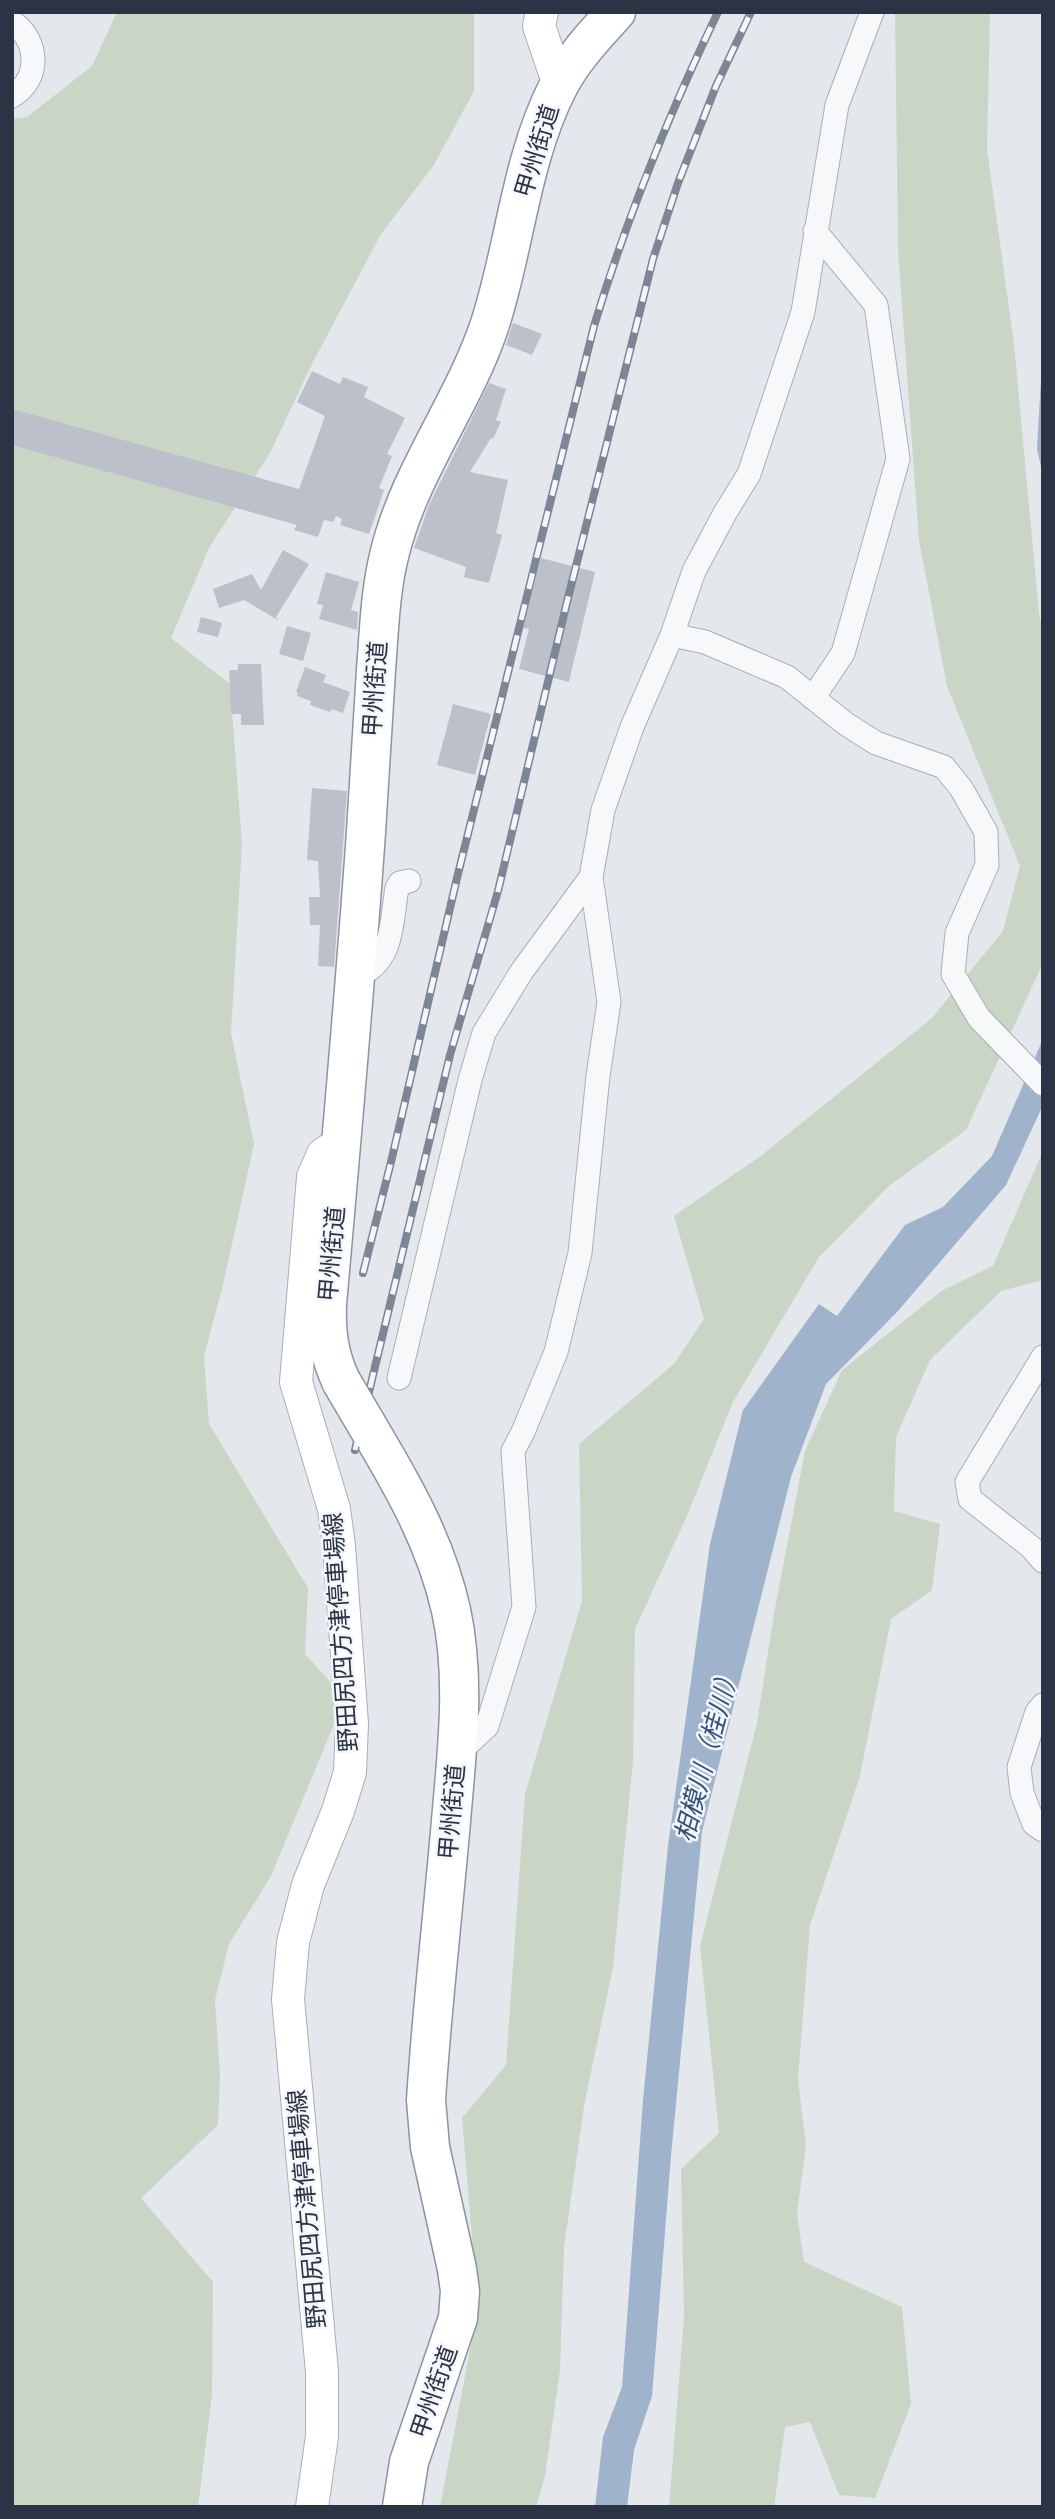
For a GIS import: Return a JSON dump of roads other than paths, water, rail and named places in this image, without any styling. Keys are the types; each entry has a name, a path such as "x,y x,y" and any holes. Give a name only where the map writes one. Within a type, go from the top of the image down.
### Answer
{"highway":[{"name":"甲州街道","path":"402,2507 409,2462 458,2318 460,2291 430,2147 426,2100 457,1754 460,1690 451,1610 423,1525 341,1381 331,1359 327,1341 383,582 397,527 488,328 534,151 559,85 616,12"}],"main road":[{"path":"542,12 539,26 559,85"},
{"name":"野田尻四方津停車場線","path":"312,2507 322,2436 322,2372 288,1999 293,1942 308,1885 338,1811 350,1772 352,1724 334,1509 296,1382 313,1177 323,1154 342,1142"}],"street":[{"path":"457,1754 487,1726 524,1607 513,1451 556,1352 580,1254 598,1076 609,1002 591,877 603,810 632,727 672,635 694,571 749,474 803,312 837,105 872,12"},
{"path":"12,22 30,40 34,62 28,81 12,96"},
{"path":"813,698 843,653 898,460 876,305 815,231"},
{"path":"672,635 705,642 787,677 846,724 876,743 944,767 961,788 986,832 987,865 957,933 953,974 979,1018 1043,1084"},
{"path":"399,1378 466,1094 484,1033 522,971 591,877"},
{"path":"356,976 377,965 387,947 397,888 400,883 409,881"},
{"path":"1043,1357 967,1482 970,1499 1031,1547 1043,1561"},
{"path":"1043,1705 1037,1712 1018,1767 1022,1793 1034,1824 1043,1830"}],"water":[{"path":"1043,344 1043,476 1037,449"},
{"name":"相模川（桂川）","path":"1043,1039 1043,1105 1006,1185 898,1311 826,1384 791,1477 702,1832 671,2156 652,2396 634,2450 627,2507 595,2507 603,2437 622,2387 643,2100 668,1846 710,1544 743,1410 819,1304 837,1316 905,1225 943,1207 992,1156"}],"railway":[{"path":"363,1273 457,878 594,326 620,245 650,166 718,12"},
{"path":"355,1450 450,1055 498,891 653,259 678,183 716,86 751,12"}]}
